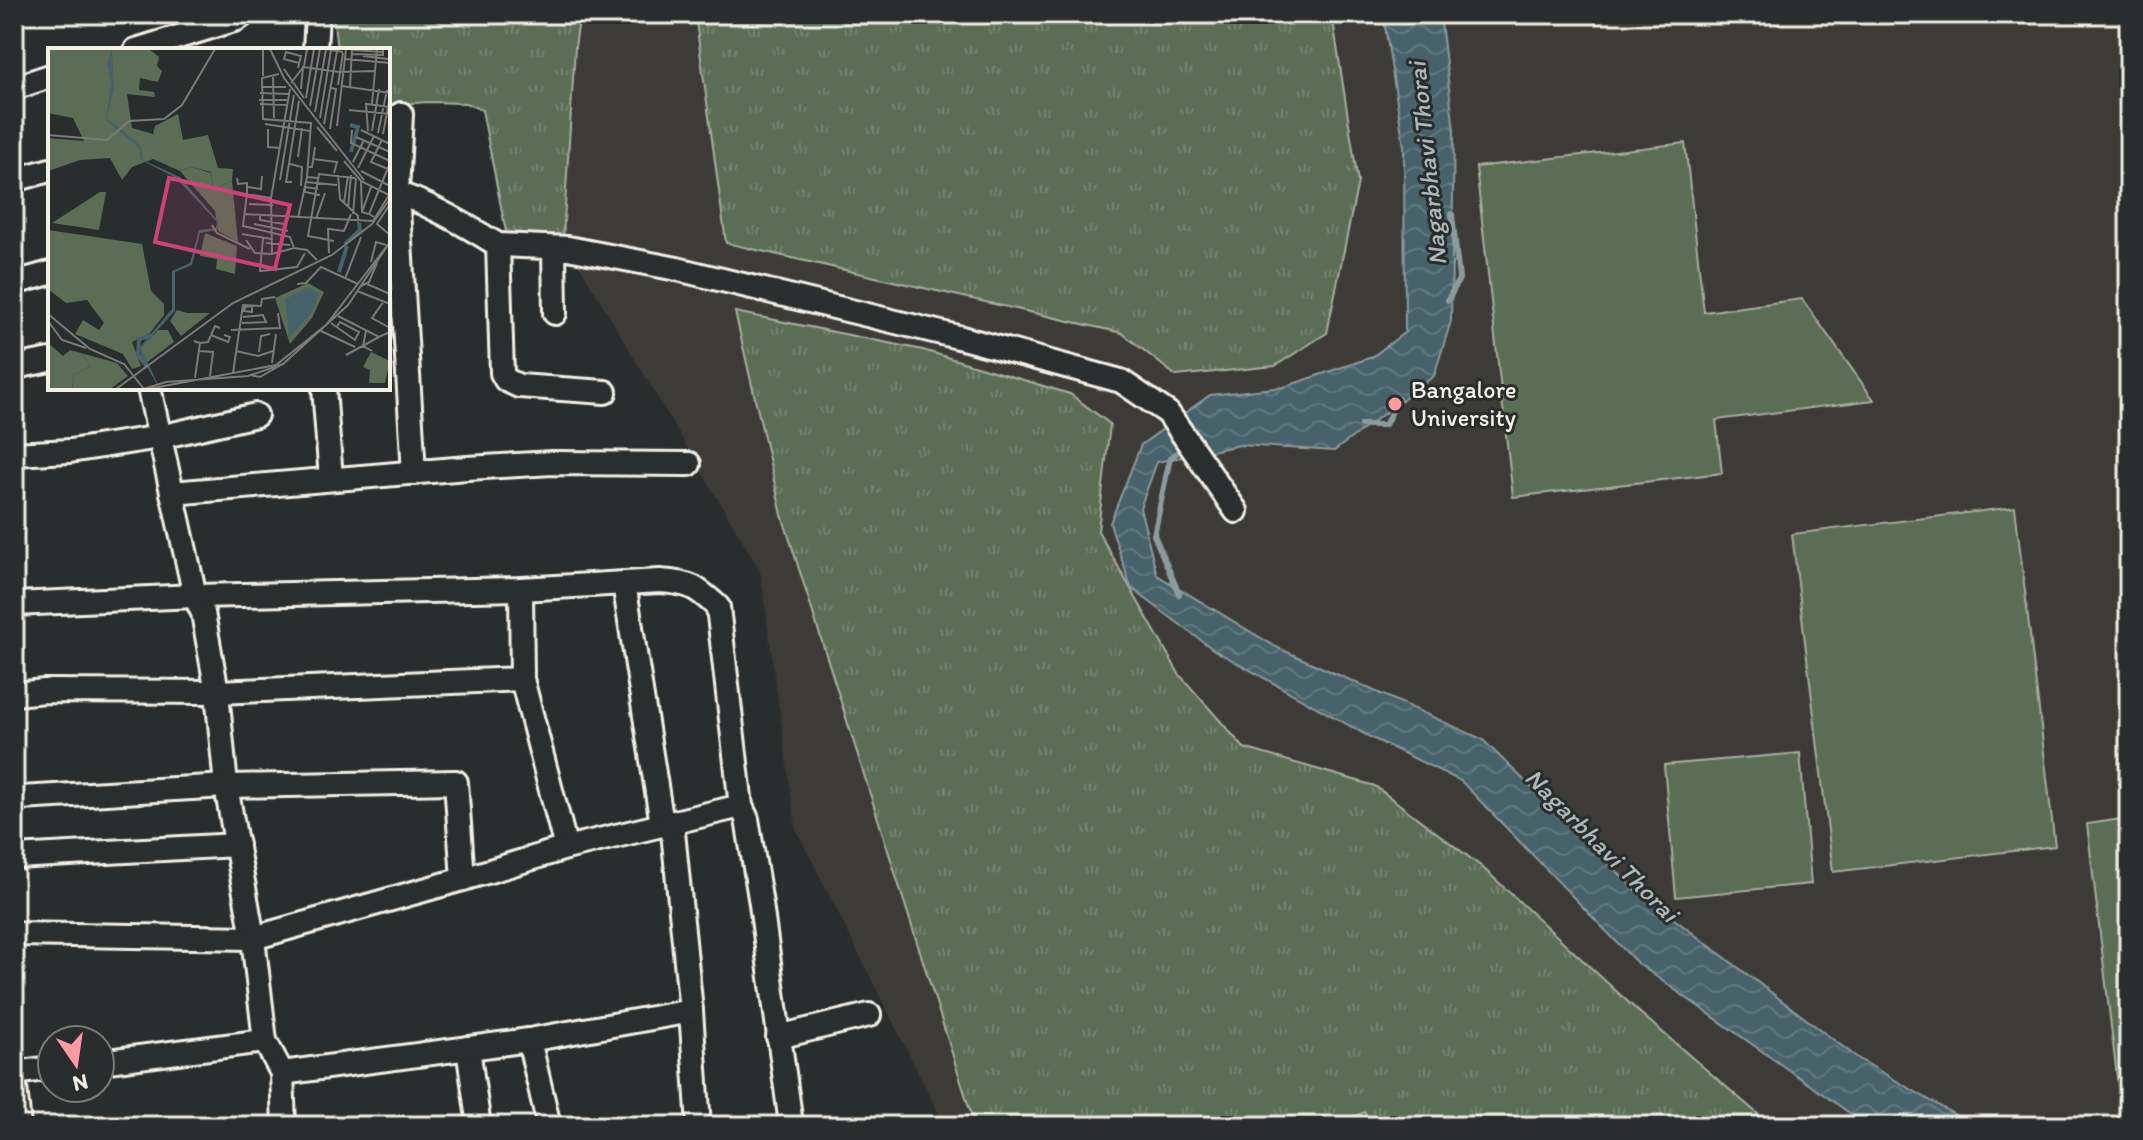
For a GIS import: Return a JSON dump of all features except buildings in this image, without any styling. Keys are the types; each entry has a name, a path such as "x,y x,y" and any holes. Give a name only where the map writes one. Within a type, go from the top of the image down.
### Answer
{"street":[{"path":"143,48 237,19 244,14"},
{"path":"315,48 317,14"},
{"path":"14,88 48,77"},
{"path":"401,114 392,193 414,473"},
{"path":"14,180 48,171"},
{"path":"392,193 466,225 498,245 568,248 677,269 1026,354 1121,381 1168,413 1236,511"},
{"path":"498,245 502,373 506,380 519,386 605,392"},
{"path":"554,248 555,313"},
{"path":"14,283 48,274"},
{"path":"20,366 48,360"},
{"path":"149,390 195,596 203,613 217,692 226,786 253,938 265,1041 282,1073 284,1126"},
{"path":"324,390 331,479"},
{"path":"14,454 70,451 160,437 256,415"},
{"path":"172,493 552,463 689,464"},
{"path":"14,604 195,596 521,589 624,583 681,582 700,589 718,607 741,806 747,819 752,849 790,1117 788,1126"},
{"path":"624,583 667,823 691,1011 699,1126"},
{"path":"521,589 522,679 566,848"},
{"path":"14,694 45,691 217,692 522,679"},
{"path":"21,798 226,786 456,782 463,879"},
{"path":"14,934 253,938 566,848 741,806"},
{"path":"15,857 237,845"},
{"path":"282,1073 529,1040 691,1011"},
{"path":"778,1037 869,1015"},
{"path":"529,1040 549,1126"},
{"path":"116,1060 265,1041"},
{"path":"468,1048 479,1126"},
{"path":"19,1126 14,1075 36,1071"}],"shaded area":[{"name":"Bangalore University","path":"333,14 2129,14 2129,1126 945,1126 796,829 760,570 563,238 507,237 482,110 465,103 390,105 390,48 337,48"}],"green space":[{"path":"333,14 580,14 575,47 563,238 507,237 482,110 465,103 390,105 390,48 337,48"},
{"path":"695,14 1332,14 1358,182 1327,333 1275,366 1176,376 1122,333 726,243"},
{"path":"1685,143 1704,312 1802,299 1874,400 1716,420 1722,473 1513,497 1476,167"},
{"path":"735,312 923,350 1070,394 1110,424 1098,531 1179,674 1244,748 1375,786 1482,867 1640,1013 1772,1126 1370,1126 1365,1112 1330,1126 975,1126 782,515"},
{"path":"2015,507 2055,846 1833,872 1792,534"},
{"path":"1800,753 1811,884 1676,897 1664,765"},
{"path":"2129,818 2129,1110 2121,1111 2087,824"}],"water":[{"name":"Nagarbhavi Thorai","path":"1383,14 1440,14 1454,130 1451,321 1434,376 1334,451 1240,445 1157,462 1140,508 1157,575 1276,647 1482,739 1637,891 1859,1059 1974,1126 1868,1126 1637,963 1461,781 1370,737 1214,650 1131,588 1110,523 1141,445 1210,395 1284,387 1372,357 1405,332 1404,146"}],"waterway":[{"name":"Nagarbhavi Thorai","path":"1448,300 1459,279 1452,214"},
{"name":"Nagarbhavi Thorai","path":"1361,425 1385,425 1398,399"},
{"name":"Nagarbhavi Thorai","path":"1175,454 1170,458 1154,535 1179,594"}],"place":[{"name":"Bangalore University","path":"1395,404"}]}
